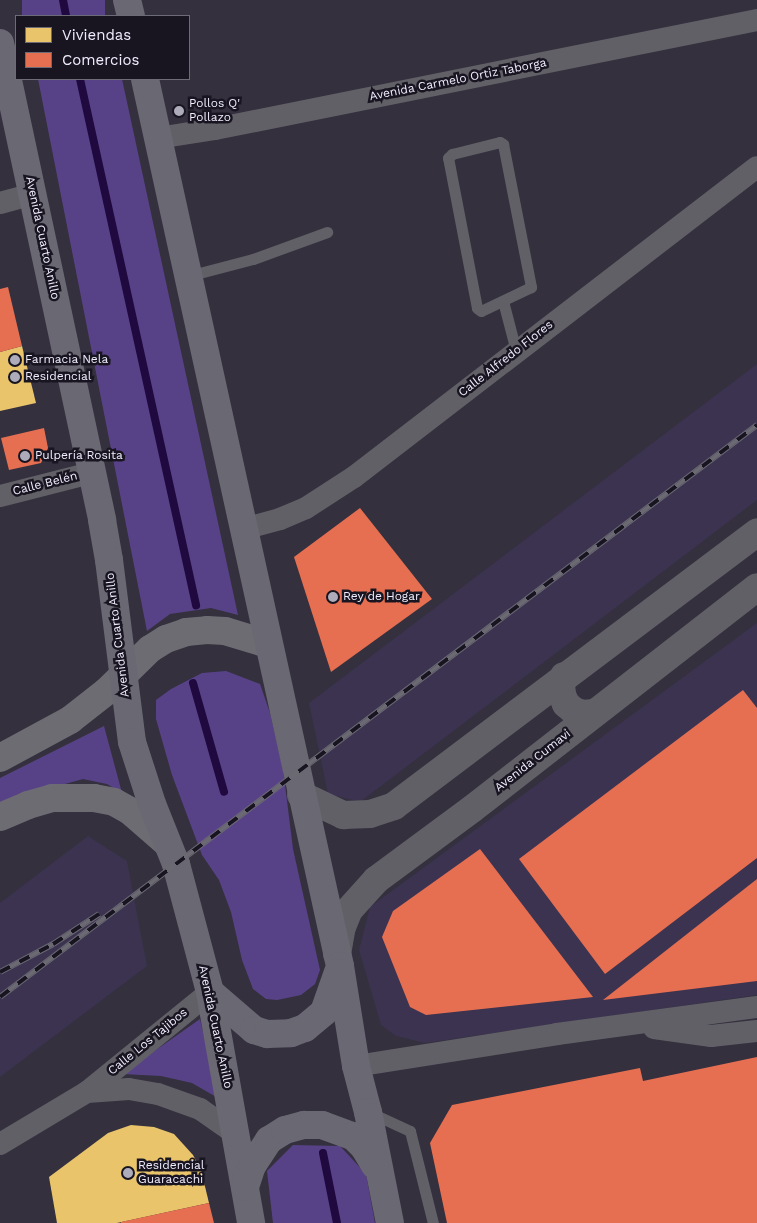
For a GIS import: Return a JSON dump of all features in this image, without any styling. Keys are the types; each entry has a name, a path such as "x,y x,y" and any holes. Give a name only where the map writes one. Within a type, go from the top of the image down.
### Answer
{"highway":[{"path":"128,0 131,15"},
{"name":"Avenida Cuarto Anillo","path":"0,43 109,560 122,675 132,742 176,864 210,992 251,1223"},
{"path":"145,80 338,960 356,1066 368,1112 390,1223"},
{"path":"210,992 254,1030 273,1034 291,1034 305,1028 324,1012 332,994 338,960"},
{"path":"244,1189 252,1166 269,1140 286,1130 304,1125 322,1125 353,1136 364,1147 379,1173"}],"main road":[{"path":"0,758 70,720 107,691 150,649 166,638 186,632 225,631 268,644"},
{"path":"0,817 28,805 52,798 94,798 114,802 130,811 167,843"}],"street":[{"name":"Avenida Carmelo Ortiz Taborga","path":"158,138 215,129 757,20"},
{"name":"Calle Alfredo Flores","path":"243,529 280,519 306,508 331,493 757,167"},
{"path":"0,203 33,194"},
{"name":"Calle Belén","path":"0,496 91,472"},
{"path":"301,795 343,815 356,816 383,811 409,796 564,676 757,532"},
{"name":"Avenida Cumavi","path":"338,960 342,927 349,910 376,880 472,809 757,587"},
{"path":"564,676 561,685 562,695 566,704 574,711 583,714 594,714"},
{"name":"Calle Los Tajibos","path":"0,1144 87,1092 210,992"},
{"path":"356,1066 630,1024 757,1007"},
{"path":"630,1024 711,1036 757,1030"},
{"name":"Calle Los Tajibos","path":"87,1092 129,1089 158,1094 200,1109 236,1134"}],"lane":[{"path":"500,142 503,144 531,285 529,289 503,301 481,311 477,308 448,158 452,154 500,142"},
{"path":"188,276 253,259 327,232"},
{"path":"503,301 516,351"},
{"path":"368,1112 410,1131 433,1223"}],"shaded area":[{"path":"22,0 105,0 105,15 22,15"},
{"path":"38,80 122,80 238,615 211,608 170,614 147,631"},
{"path":"757,364 757,500 360,802 328,794 309,703"},
{"path":"757,623 757,995 425,1043 396,1036 381,1025 359,950 370,907"},
{"path":"226,671 260,684 270,713 283,769 293,849 320,970 315,984 301,995 277,1000 266,999 253,989 242,960 231,912 219,880 202,855 172,775 156,719 156,700 171,689 202,673"},
{"path":"104,726 122,793 107,784 83,779 0,802 0,778"},
{"path":"88,836 127,861 147,966 0,1077 0,903"},
{"path":"200,1019 218,1098 192,1083 161,1076 122,1074"},
{"path":"293,1145 340,1146 366,1174 375,1223 273,1223 267,1171"}],"building: Viviendas":[{"name":"Residencial","path":"22,346 36,403 0,411 0,352"},
{"name":"Residencial Guaracachi","path":"131,1125 154,1127 174,1134 193,1155 201,1170 209,1203 117,1223 57,1223 49,1177 108,1133"}],"building: Comercios":[{"path":"8,287 22,346 0,352 0,289"},
{"name":"Pulpería Rosita","path":"44,428 48,448 41,463 9,470 1,438"},
{"path":"360,508 432,599 331,672 294,557"},
{"path":"743,690 757,708 757,858 605,974 519,859"},
{"path":"480,849 593,997 426,1015 410,1007 382,937 393,911"},
{"path":"757,879 757,981 603,1000"},
{"path":"757,1057 757,1223 447,1223 430,1143 452,1105 640,1068 643,1081"},
{"path":"209,1203 214,1223 121,1223 121,1222"}],"waterway":[{"path":"63,0 66,15"},
{"path":"80,80 196,605"},
{"path":"193,683 224,792"},
{"path":"323,1153 337,1223"}],"railway":[{"path":"0,997 757,425"},
{"path":"0,972 53,944 99,914"}],"place":[{"name":"Pollos Q' Pollazo","path":"179,111"},
{"name":"Farmacia Nela","path":"15,360"},
{"name":"Residencial","path":"15,377"},
{"name":"Pulpería Rosita","path":"25,456"},
{"name":"Rey de Hogar","path":"333,597"},
{"name":"Residencial Guaracachi","path":"128,1173"}]}
